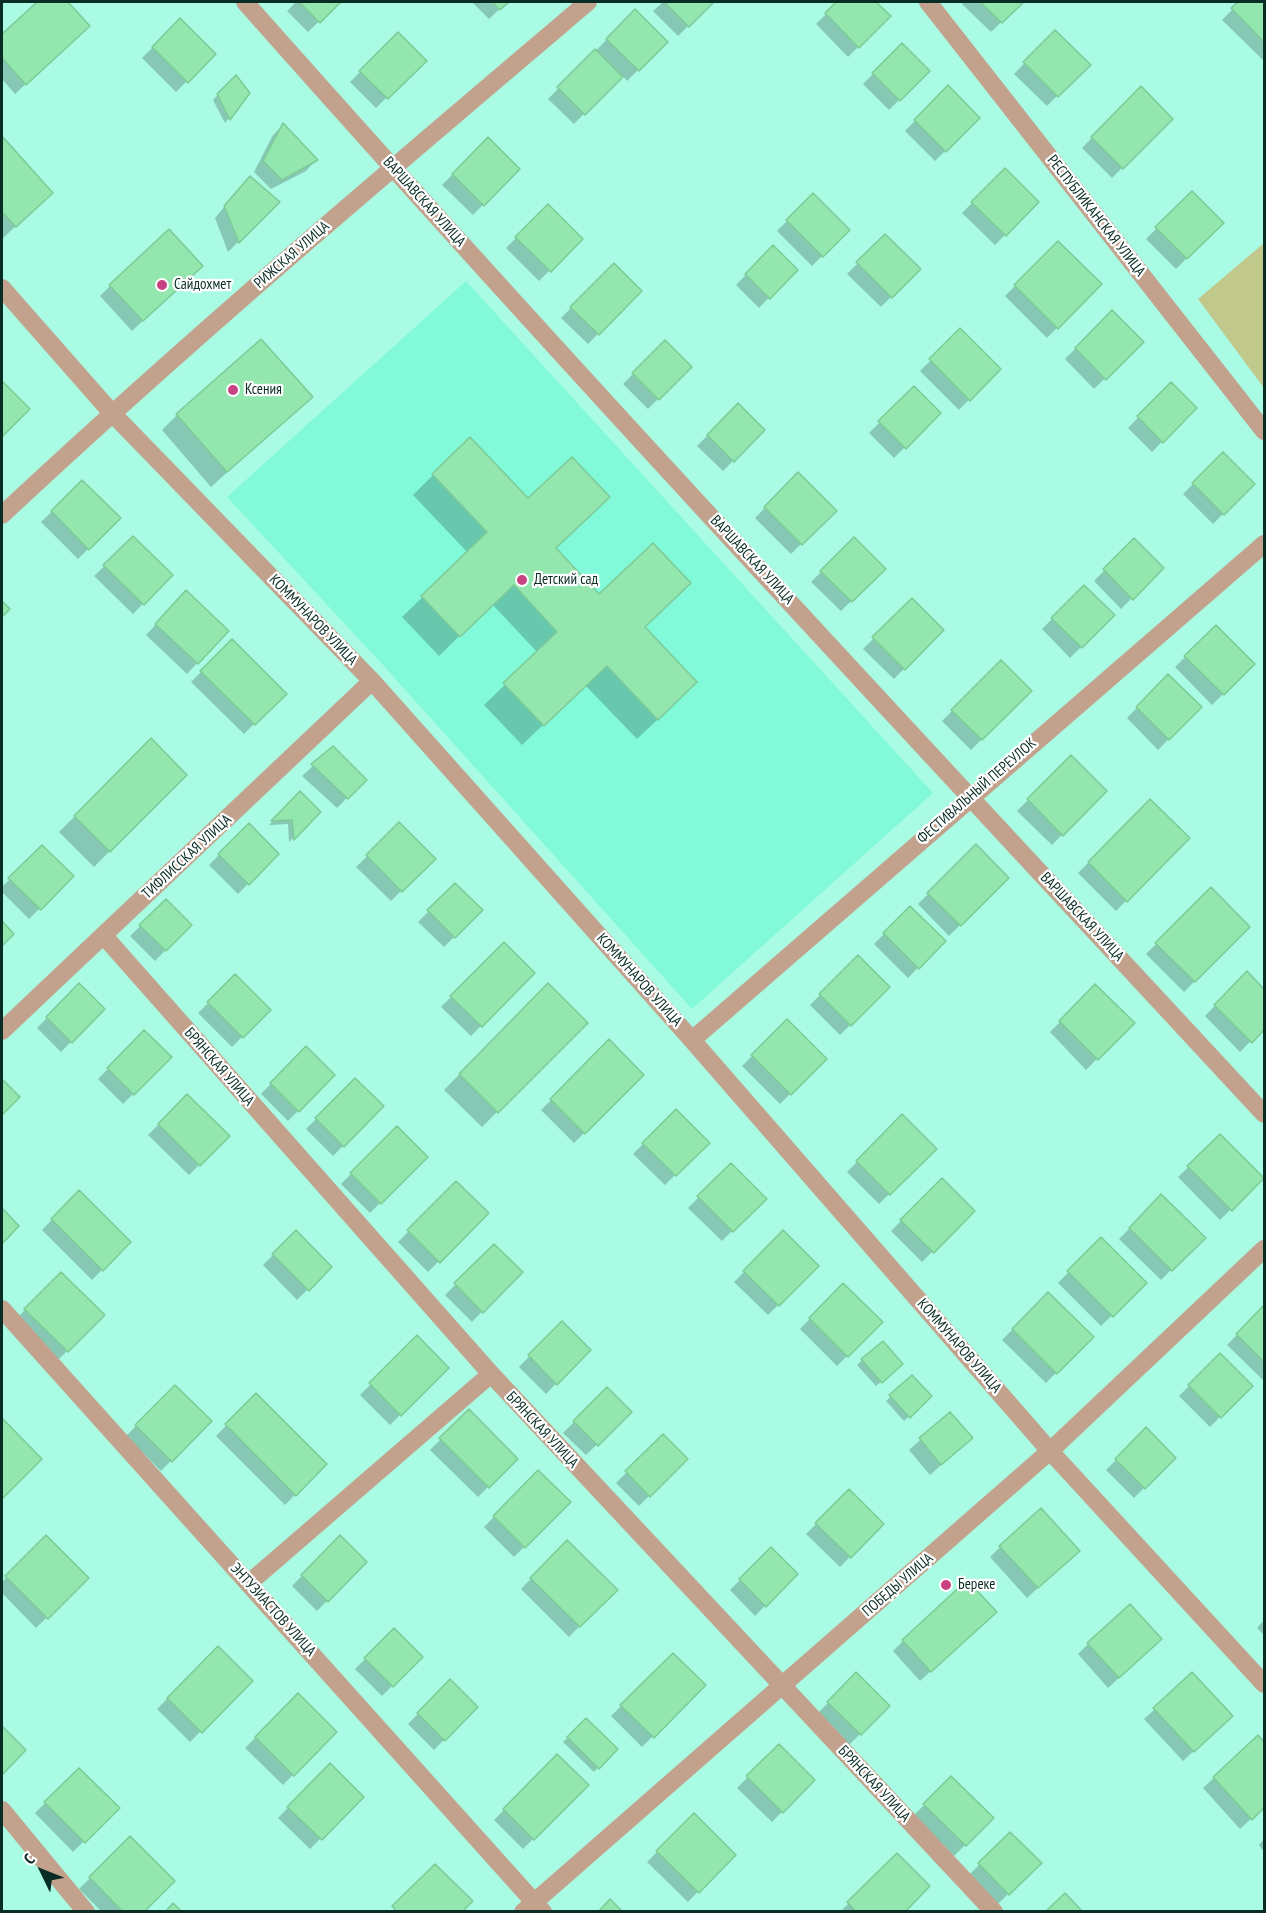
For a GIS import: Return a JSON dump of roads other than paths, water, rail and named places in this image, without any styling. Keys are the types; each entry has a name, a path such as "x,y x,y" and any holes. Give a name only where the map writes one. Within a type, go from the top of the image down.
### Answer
{"street":[{"name":"ВАРШАВСКАЯ УЛИЦА","path":"245,2 393,168 1264,1114"},
{"name":"РИЖСКАЯ УЛИЦА","path":"2,515 111,412 588,2"},
{"name":"РЕСПУБЛИКАНСКАЯ УЛИЦА","path":"928,2 1264,431"},
{"name":"КОММУНАРОВ УЛИЦА","path":"2,288 111,412 372,681 692,1040 1050,1451 1264,1683"},
{"name":"ФЕСТИВАЛЬНЫЙ ПЕРЕУЛОК","path":"692,1040 1264,544"},
{"name":"ТИФЛИССКАЯ УЛИЦА","path":"2,1031 372,681"},
{"name":"БРЯНСКАЯ УЛИЦА","path":"104,936 491,1374 994,1911"},
{"name":"ПОБЕДЫ УЛИЦА","path":"533,1908 1050,1451 1264,1249"},
{"name":"ЭНТУЗИАСТОВ УЛИЦА","path":"2,1309 249,1583 533,1908"},
{"path":"249,1583 491,1374"},
{"path":"2,1810 86,1911"}],"place":[{"name":"Сайдохмет","path":"162,285"},
{"name":"Ксения","path":"233,390"},
{"name":"Детский сад","path":"522,580"},
{"name":"Береке","path":"946,1585"}]}
